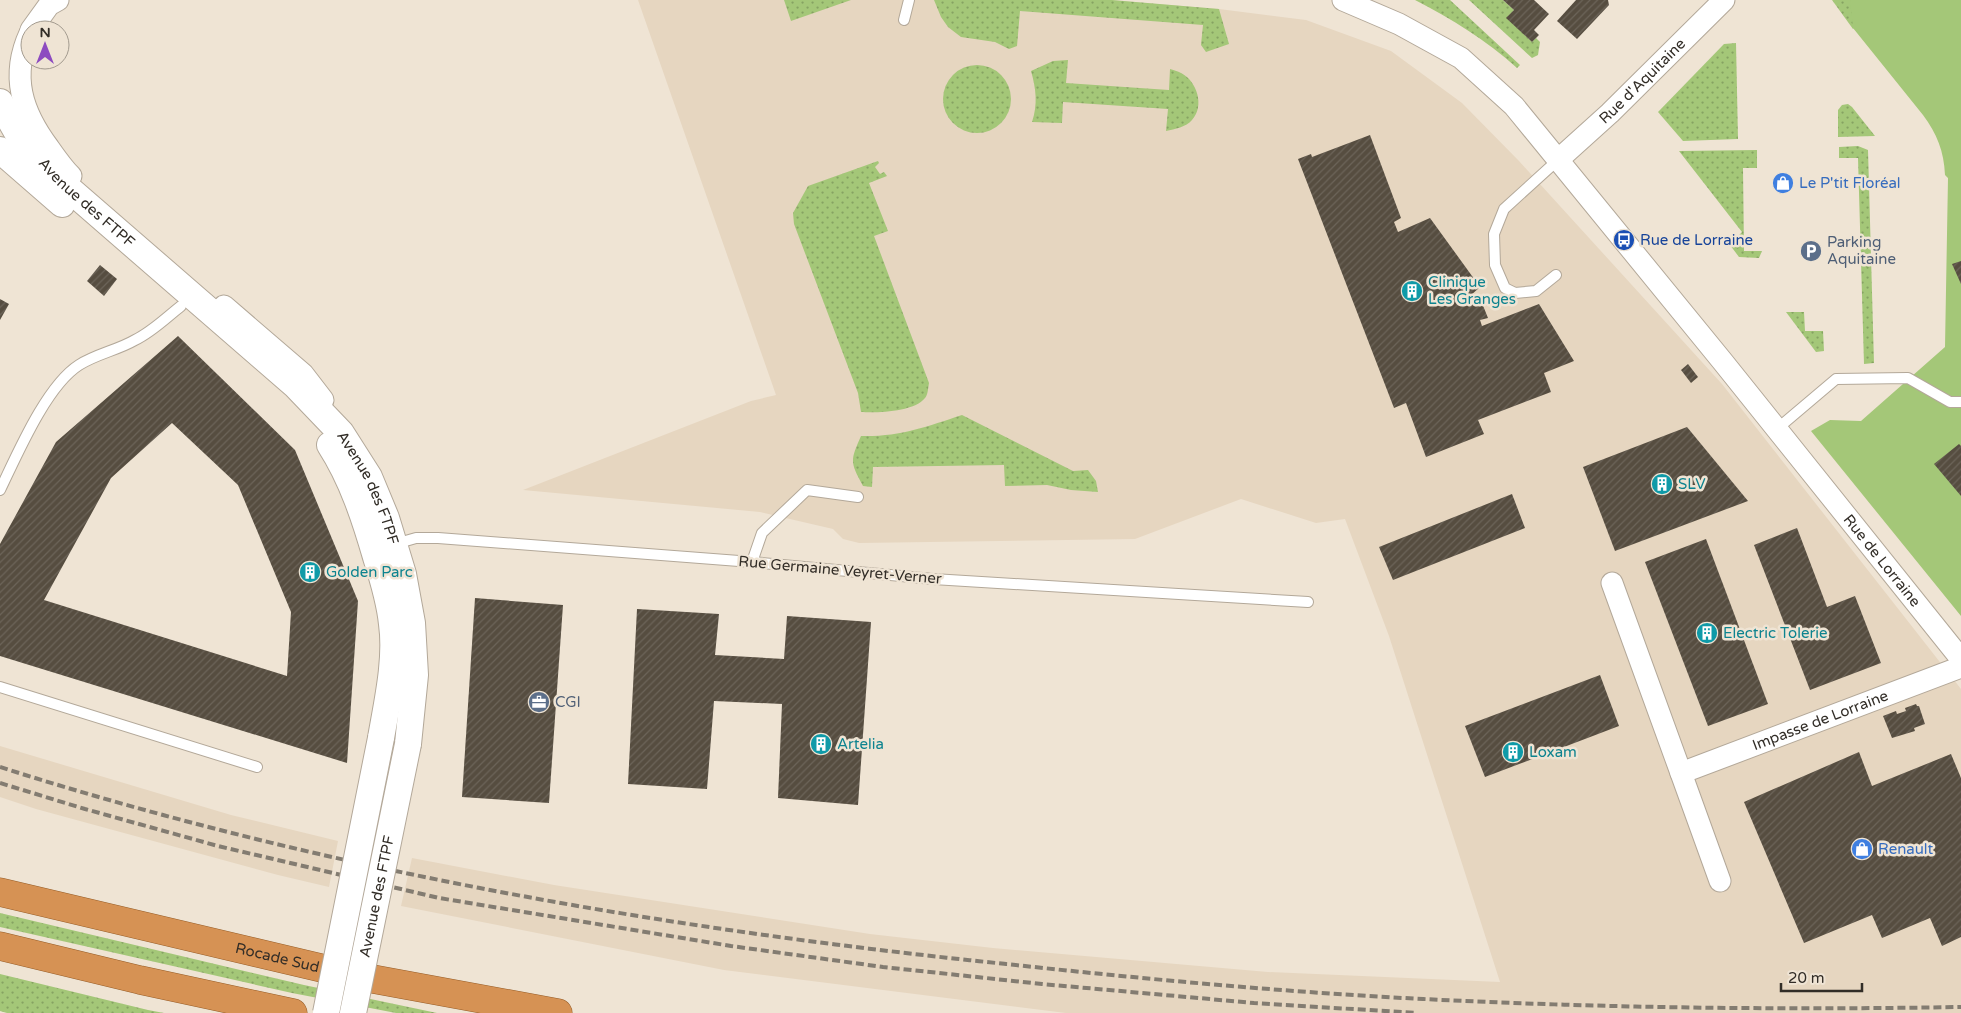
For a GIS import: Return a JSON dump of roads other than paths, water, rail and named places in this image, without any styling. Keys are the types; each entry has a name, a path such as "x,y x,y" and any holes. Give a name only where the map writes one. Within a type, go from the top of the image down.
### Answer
{"highway":[{"name":"Rocade Sud","path":"0,892 351,975 558,1013"},
{"path":"0,946 140,980 293,1013"}],"street":[{"path":"39,20 49,5 58,0"},
{"name":"Rue de Lorraine","path":"1343,0 1399,24 1461,58 1514,106 1559,159 1961,659"},
{"name":"Rue d'Aquitaine","path":"1559,159 1610,113 1724,0"},
{"path":"20,70 19,84 23,100 36,132 67,172 303,374 345,427 369,477"},
{"name":"Avenue des FTPF","path":"0,102 9,142 181,306 290,398 331,446 384,547 402,574 412,632 415,675 408,744 353,1013"},
{"path":"0,113 9,142"},
{"name":"Avenue des FTPF","path":"9,142 61,182 296,386 341,433 369,477 386,518 384,547 392,625 392,673 381,738 326,1013"},
{"path":"1612,583 1720,881"},
{"name":"Impasse de Lorraine","path":"1681,773 1961,667"}],"lane":[{"path":"904,20 909,0"},
{"path":"1556,275 1536,291 1515,293 1505,288 1495,265 1494,234 1504,209 1559,159"},
{"path":"0,490 16,455 53,389 80,365 137,340 181,306"},
{"path":"1777,429 1836,379 1908,378 1950,402 1961,402"},
{"path":"752,562 762,533 807,490 858,497"},
{"name":"Rue Germaine Veyret-Verner","path":"384,547 416,538 438,538 752,562 933,579 1308,602"},
{"path":"0,687 257,767"}],"railway":[{"path":"0,767 123,804 247,837 372,866 624,914 878,950 1162,980 1318,993 1423,999 1692,1008 1961,1007"},
{"path":"0,783 218,846 439,898 731,946 883,967 1042,984 1254,1003 1417,1013"}],"place":[{"name":"Le P'tit Floréal","path":"1783,183"},
{"name":"Rue de Lorraine","path":"1624,240"},
{"name":"Parking Aquitaine","path":"1811,251"},
{"name":"Clinique Les Granges","path":"1412,291"},
{"name":"SLV","path":"1662,484"},
{"name":"Golden Parc","path":"310,572"},
{"name":"Electric Tolerie","path":"1707,633"},
{"name":"CGI","path":"539,702"},
{"name":"Artelia","path":"821,744"},
{"name":"Loxam","path":"1513,752"},
{"name":"Renault","path":"1862,849"}]}
